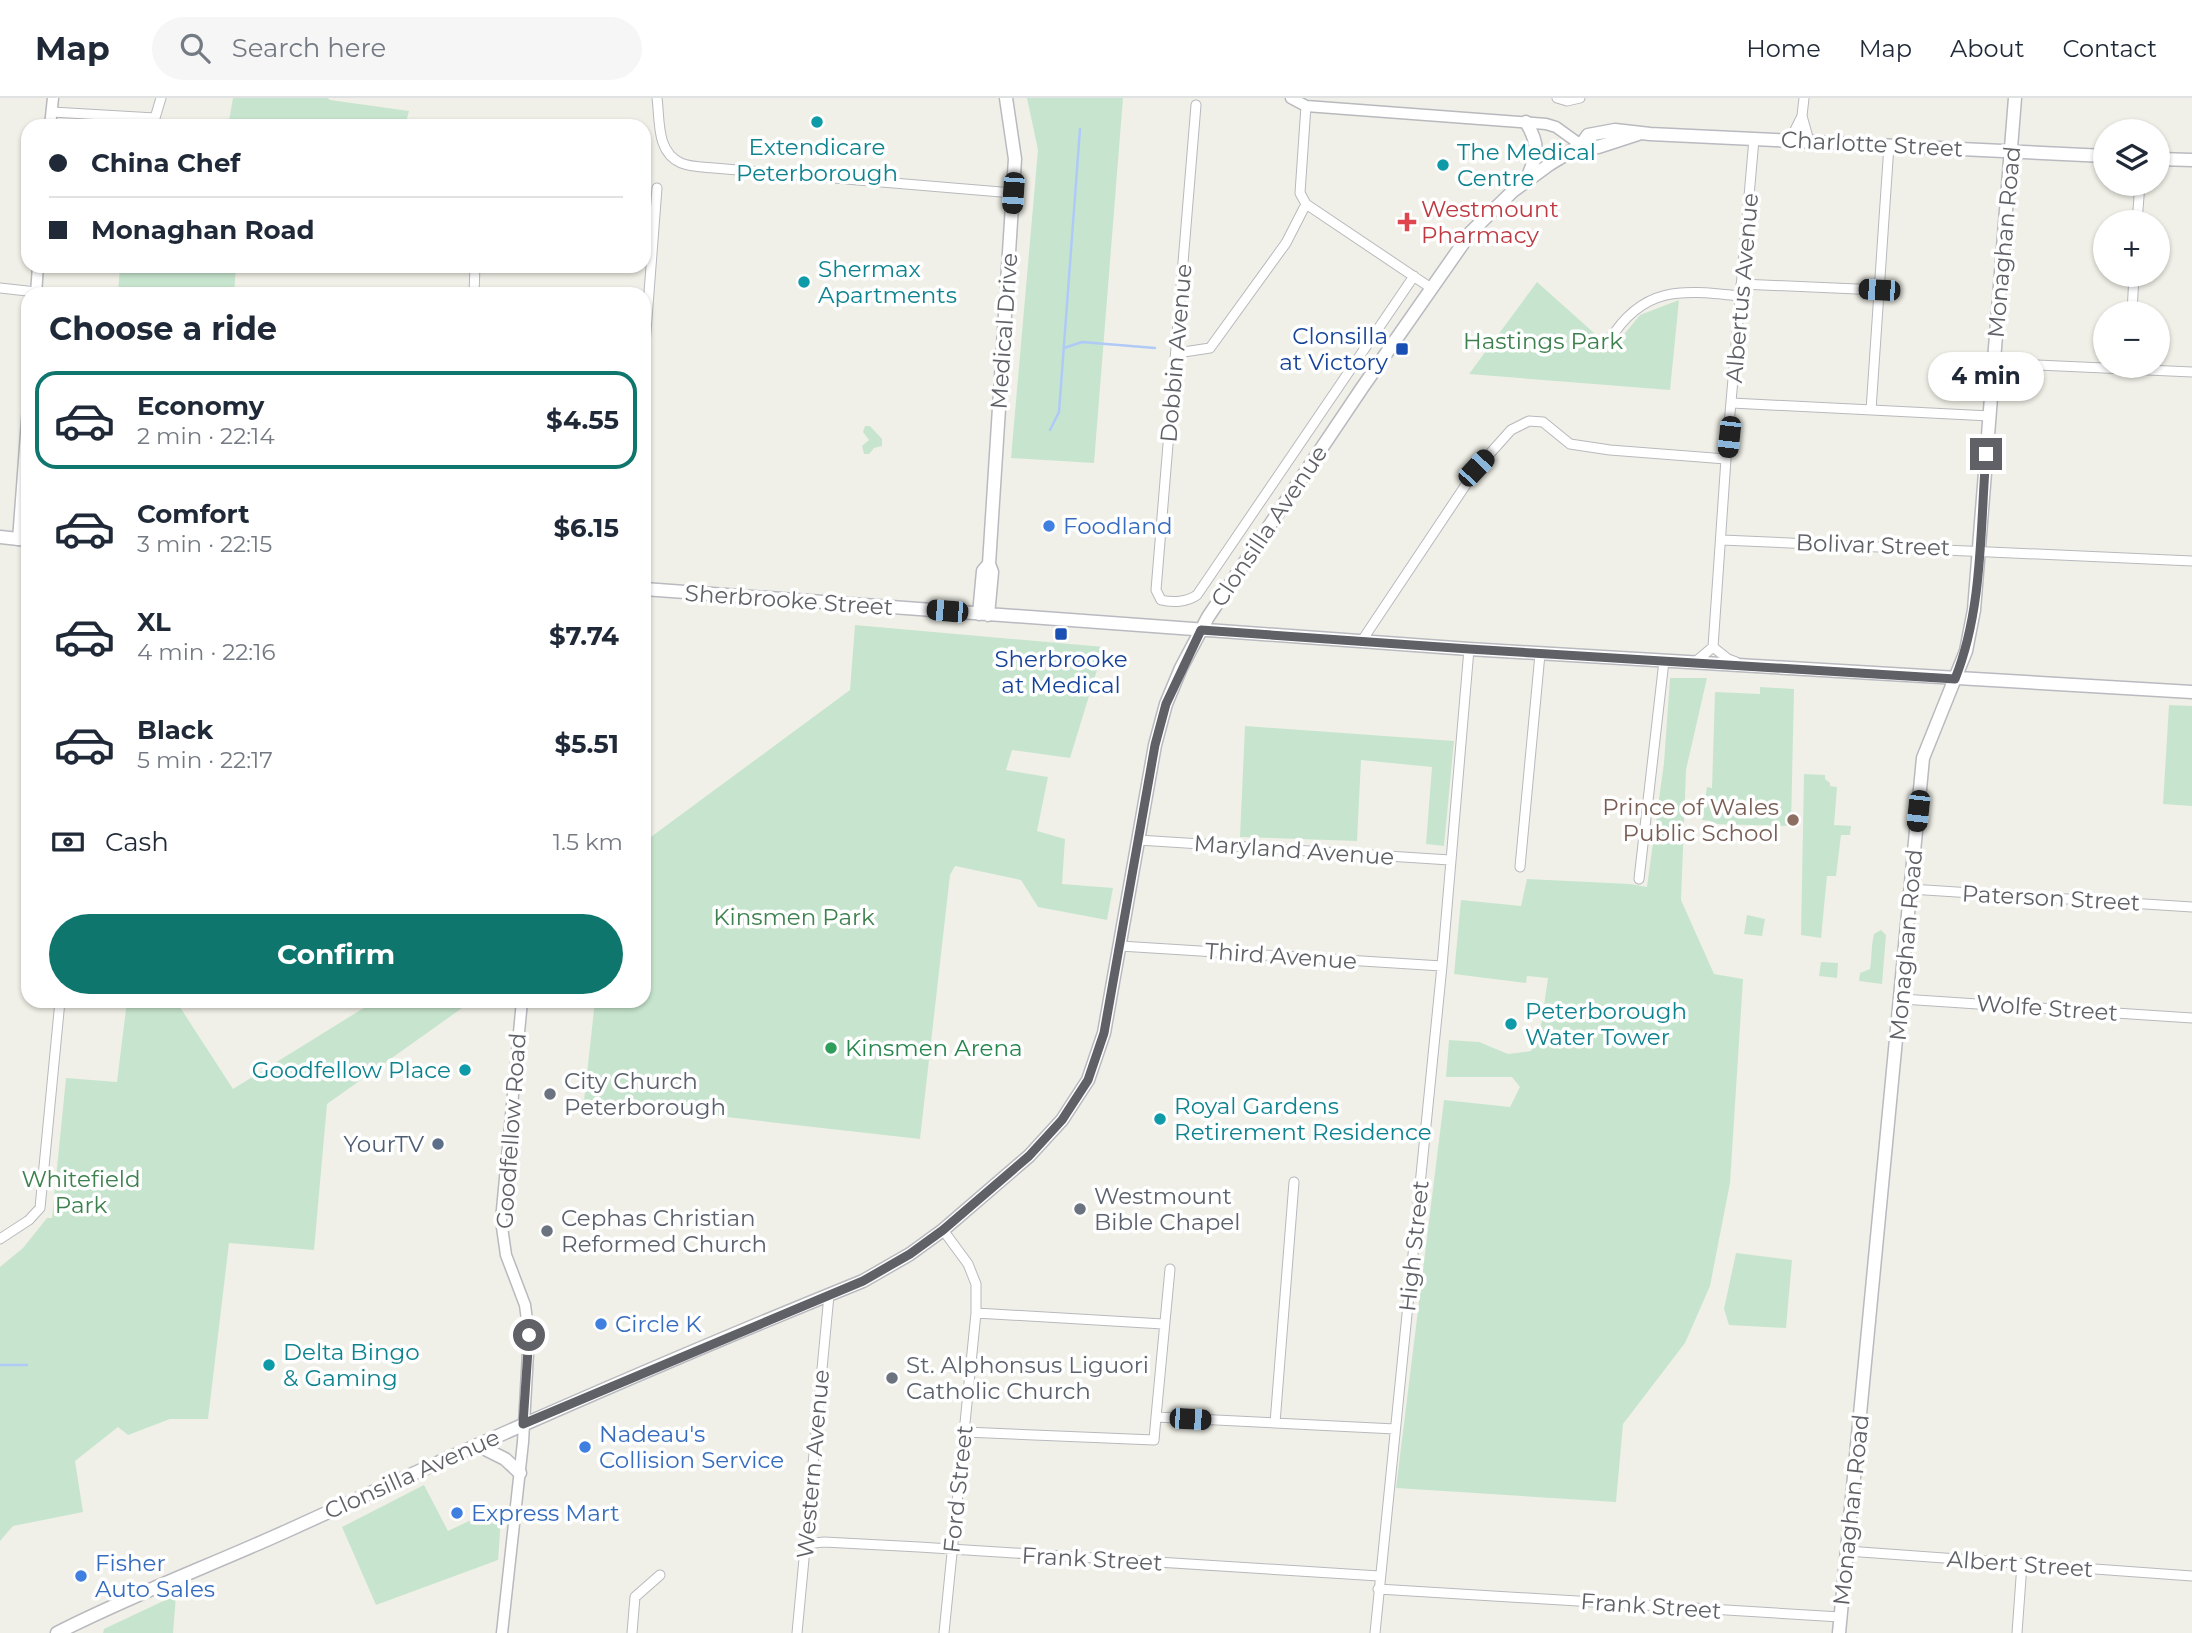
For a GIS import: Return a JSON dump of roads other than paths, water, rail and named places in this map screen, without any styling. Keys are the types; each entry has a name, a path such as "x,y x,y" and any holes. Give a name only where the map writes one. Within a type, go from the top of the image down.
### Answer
{"main road":[{"name":"Medical Drive","path":"984,614 983,570 989,564 1015,159 1006,98"},
{"name":"Monaghan Road","path":"1839,1633 1902,999 1923,758 1966,651 1974,610 2015,98"},
{"path":"1526,122 1535,137 1537,152 1526,181"},
{"name":"Charlotte Street","path":"1526,181 1581,145 1588,135 1615,130 1639,134 2093,155"},
{"path":"2170,159 2192,160"},
{"name":"Clonsilla Avenue","path":"57,1633 523,1424 871,1276 910,1254 943,1230 1029,1156 1062,1120 1088,1080 1104,1033 1155,745 1166,704 1201,630 1471,232 1526,181"},
{"path":"0,537 21,540"},
{"name":"Sherbrooke Street","path":"651,590 1540,654 2192,692"},
{"path":"477,1445 505,1459 520,1473"}],"street":[{"path":"51,119 53,98"},
{"path":"52,112 155,118 161,98"},
{"path":"657,98 661,138 667,153 681,163 1013,193"},
{"path":"1558,98 1577,99"},
{"path":"1790,140 1802,116 1804,98"},
{"path":"1431,288 1307,204 1300,193 1297,101 1526,122 1556,127 1581,145"},
{"name":"Dobbin Avenue","path":"1161,600 1156,590 1196,105"},
{"path":"1802,116 1809,141"},
{"name":"Albertus Avenue","path":"1713,647 1726,459 1754,139"},
{"path":"1871,410 1889,145"},
{"path":"651,266 657,188"},
{"path":"1177,353 1210,348 1286,243 1307,204"},
{"name":"Clonsilla Avenue","path":"1161,600 1173,602 1197,595 1414,276"},
{"path":"1741,284 1879,290"},
{"path":"0,288 21,291"},
{"path":"1609,341 1622,320 1643,303 1672,293 1740,296"},
{"path":"1993,363 2093,367"},
{"path":"2170,371 2192,372"},
{"path":"1732,403 1990,416"},
{"path":"1361,642 1476,468 1511,430 1529,421 1543,422 1570,444 1610,450 1726,459"},
{"name":"Bolivar Street","path":"1722,540 2192,561"},
{"path":"1694,663 1713,647 1727,659 1744,665"},
{"name":"High Street","path":"1375,1633 1442,967 1469,649"},
{"path":"1520,867 1540,654"},
{"path":"1639,879 1664,661"},
{"name":"Maryland Avenue","path":"1138,840 1450,860"},
{"name":"Paterson Street","path":"1910,889 2192,907"},
{"name":"Third Avenue","path":"1121,946 1442,967"},
{"name":"Wolfe Street","path":"1902,999 2192,1018"},
{"path":"0,1238 29,1220 40,1208 59,1008"},
{"name":"Goodfellow Road","path":"502,1633 520,1473 529,1335 525,1305 506,1255 501,1220 521,1008"},
{"path":"1275,1423 1294,1182"},
{"name":"Ford Street","path":"943,1230 968,1264 976,1284 976,1314 944,1633"},
{"path":"964,1432 1154,1440 1170,1269"},
{"name":"Western Avenue","path":"797,1633 829,1294"},
{"path":"976,1314 1164,1324"},
{"path":"1156,1417 1395,1429"},
{"name":"Frank Street","path":"805,1544 824,1542 1379,1576"},
{"name":"Albert Street","path":"1847,1551 2192,1576"},
{"path":"2017,1633 2022,1564"},
{"path":"632,1633 635,1597 660,1575"},
{"name":"Frank Street","path":"1378,1589 1840,1617"}],"waterway":[{"path":"1050,430 1059,412 1080,129"},
{"path":"1064,348 1082,342 1155,348"},
{"path":"0,1365 27,1365"}],"place":[{"name":"Extendicare Peterborough","path":"817,122"},
{"name":"The Medical Centre","path":"1443,165"},
{"name":"Westmount Pharmacy","path":"1407,222"},
{"name":"Shermax Apartments","path":"804,282"},
{"name":"Clonsilla at Victory","path":"1402,349"},
{"name":"Foodland","path":"1049,526"},
{"name":"Sherbrooke at Medical","path":"1061,634"},
{"name":"Prince of Wales Public School","path":"1793,820"},
{"name":"Peterborough Water Tower","path":"1511,1024"},
{"name":"Kinsmen Arena","path":"831,1048"},
{"name":"Goodfellow Place","path":"465,1070"},
{"name":"City Church Peterborough","path":"550,1094"},
{"name":"Royal Gardens Retirement Residence","path":"1160,1119"},
{"name":"YourTV","path":"438,1144"},
{"name":"Westmount Bible Chapel","path":"1080,1209"},
{"name":"Cephas Christian Reformed Church","path":"547,1231"},
{"name":"Circle K","path":"601,1324"},
{"name":"Delta Bingo & Gaming","path":"269,1365"},
{"name":"St. Alphonsus Liguori Catholic Church","path":"892,1378"},
{"name":"Nadeau's Collision Service","path":"585,1447"},
{"name":"Express Mart","path":"457,1513"},
{"name":"Fisher Auto Sales","path":"81,1576"}],"park label":[{"name":"Hastings Park","path":"1543,341"},
{"name":"Kinsmen Park","path":"794,917"},
{"name":"Whitefield Park","path":"81,1192"}]}
